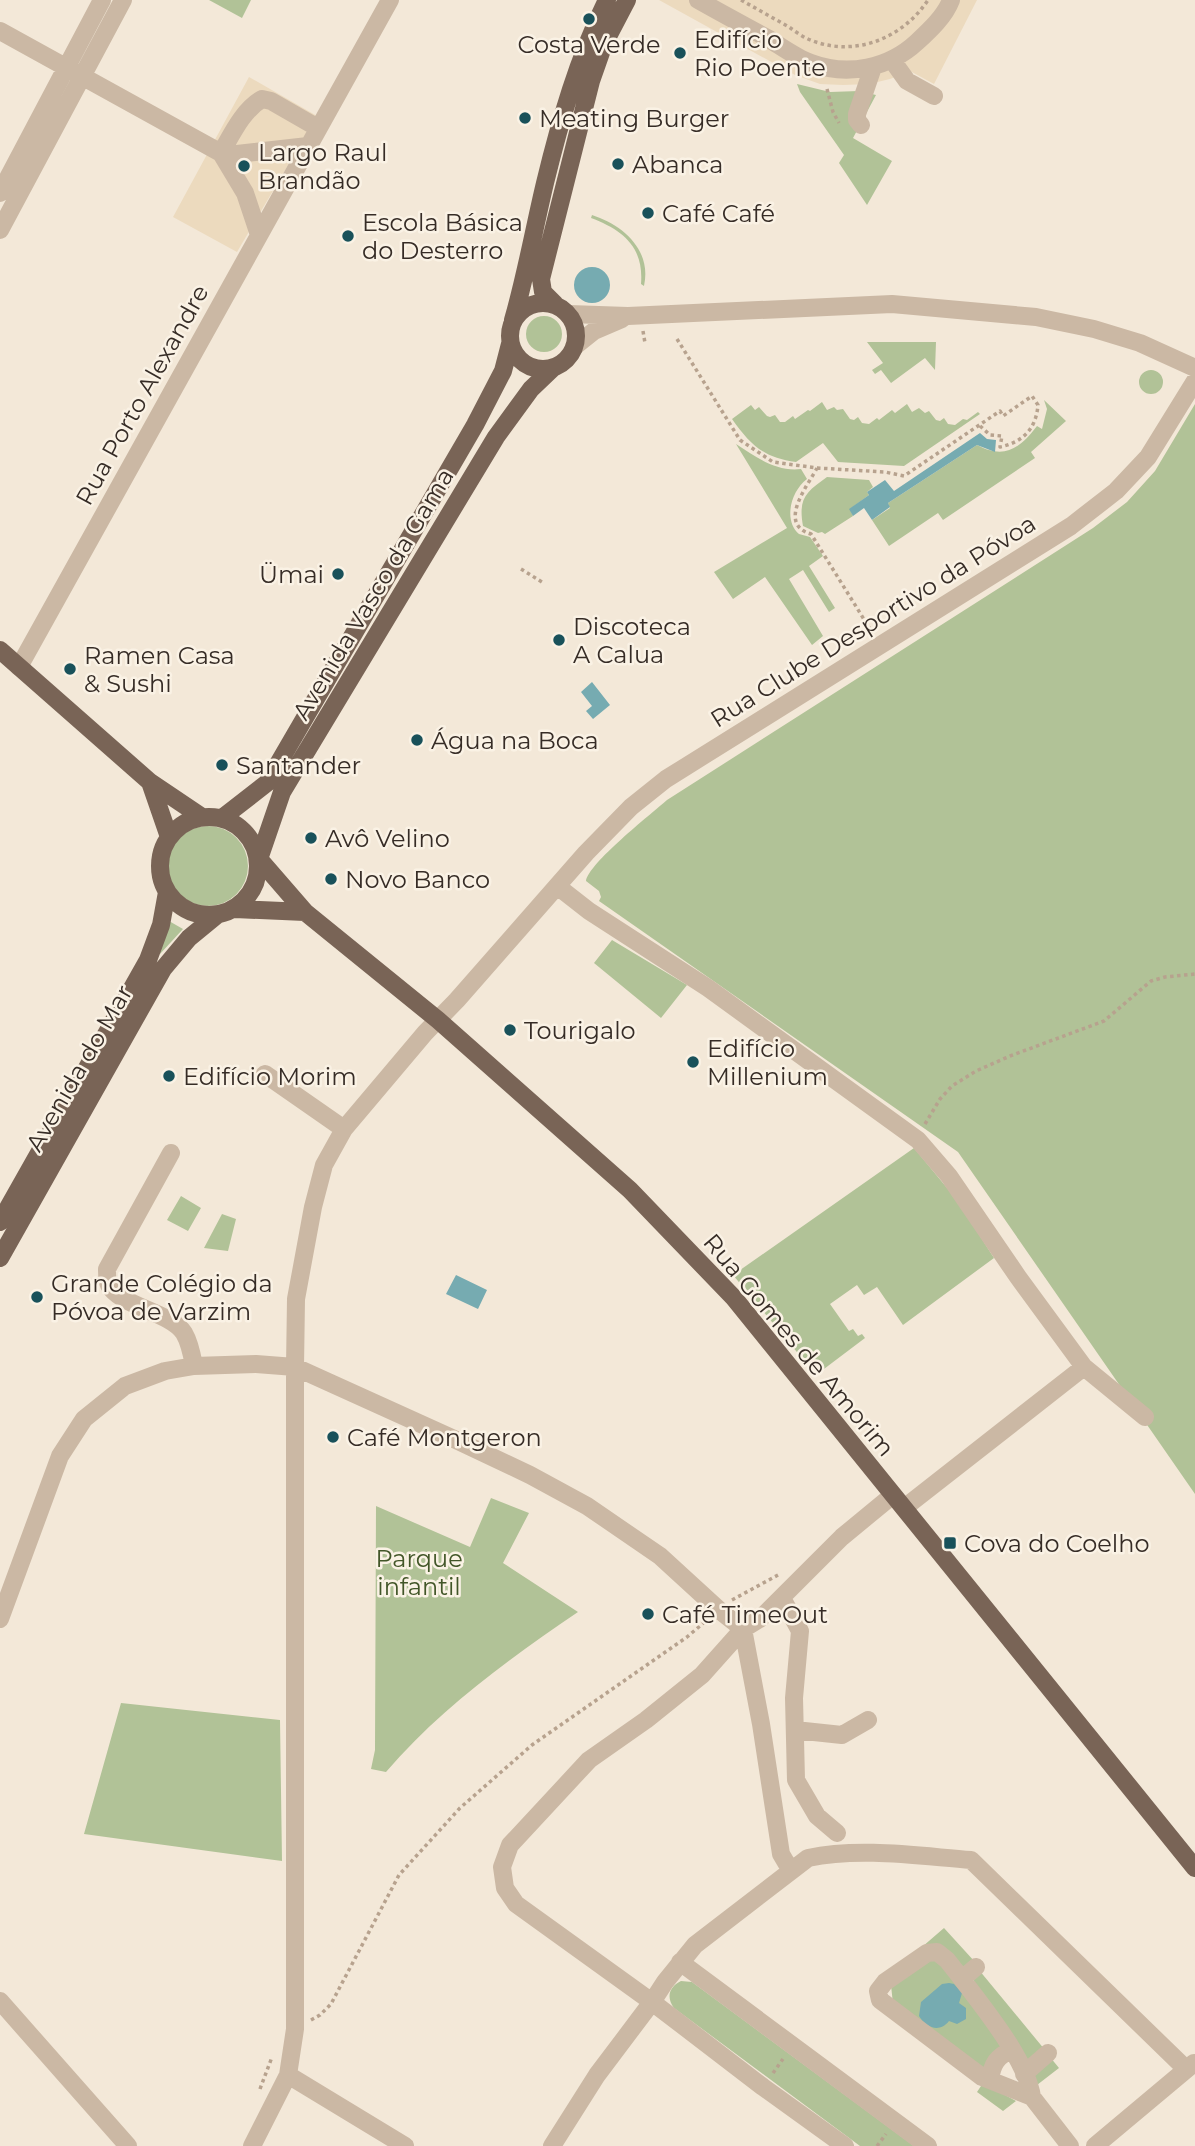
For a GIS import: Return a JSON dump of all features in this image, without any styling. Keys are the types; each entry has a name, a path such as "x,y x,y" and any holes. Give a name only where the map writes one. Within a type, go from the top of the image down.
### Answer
{"main road":[{"path":"607,0 589,37 564,112 510,327 510,344 519,360 526,365 543,369 562,363 574,347 576,330 562,309 543,292 541,279 591,81 604,44 627,0"},
{"path":"513,320 527,306 545,302 562,309"},
{"name":"Avenida Vasco da Gama","path":"222,818 267,783 475,425 503,371 510,344"},
{"name":"Avenida Vasco da Gama","path":"259,859 282,792 496,438 531,389 553,368"},
{"path":"0,650 150,782 202,817"},
{"path":"150,782 169,836"},
{"path":"235,909 250,896 258,878 259,859 253,840 239,826 222,818 202,817 184,823 169,836 161,854 160,874 167,892 180,906 197,915 217,915 235,909 305,912"},
{"name":"Rua Gomes de Amorim","path":"259,859 305,912 438,1020 630,1190 734,1298 1195,1868"},
{"name":"Avenida do Mar","path":"0,1222 148,960 162,925 167,892"},
{"name":"Avenida do Mar","path":"0,1258 163,969 189,938 217,915"}],"street":[{"path":"0,230 74,72 102,0"},
{"path":"0,192 74,72 123,0"},
{"name":"Rua Porto Alexandre","path":"19,667 390,0"},
{"path":"698,0 811,63 848,69 873,67 892,60 909,49 930,30 951,0"},
{"path":"0,31 221,153 237,154 308,146"},
{"path":"892,60 908,81 934,96"},
{"path":"861,125 857,120 858,114 873,67"},
{"path":"221,153 246,112 262,99 271,101 318,128"},
{"path":"221,153 245,192 259,235"},
{"path":"562,309 628,316 892,304 1010,314 1094,329 1140,343 1195,368"},
{"path":"574,347 594,331 628,316"},
{"name":"Rua Clube Desportivo da Póvoa","path":"252,2146 288,2075 295,2029 296,1299 313,1207 324,1165 344,1129 425,1033 586,853 631,807 666,779 1071,526 1116,491 1148,457 1195,381"},
{"path":"557,886 589,911 708,988 918,1140 949,1176 1084,1367 1145,1417"},
{"path":"265,1074 344,1129"},
{"path":"171,1153 107,1269 108,1284 116,1293 183,1331 194,1366"},
{"path":"0,1619 60,1456 84,1419 125,1386 164,1371 194,1366 256,1364 295,1367 492,1457 587,1506 660,1556 743,1629 781,1854 791,1871"},
{"path":"845,2146 516,1903 505,1888 502,1867 510,1845 589,1760 646,1720 702,1675 743,1629 761,1618 842,1537 898,1502 1084,1367"},
{"path":"782,1598 800,1631 794,1698 796,1780 817,1816 837,1833"},
{"path":"795,1730 842,1735 868,1720"},
{"path":"552,2146 597,2075 695,1945 808,1858 829,1854 889,1854 971,1860 1191,2066 1095,2146"},
{"path":"1032,2097 982,2082 935,2048 880,2000 878,1991 885,1982 927,1953 937,1952 947,1960 1012,2050 1030,2084 1032,2097 1070,2146"},
{"path":"680,1962 928,2146"},
{"path":"962,1979 976,1967"},
{"path":"0,2001 128,2146"},
{"path":"982,2082 1002,2054 1012,2050"},
{"path":"1024,2074 1048,2053"},
{"path":"288,2075 405,2146"}],"path":[{"path":"741,0 812,41 839,47 853,47 887,38 912,19 928,0"},
{"path":"677,339 740,440 773,462 904,476 979,425 1000,411 1003,416 1032,396 1038,405 1034,424 1028,433 1014,444 1000,447 1002,436 990,435 979,425"},
{"path":"817,468 797,500 796,516 799,527 805,533 811,534 870,629"},
{"path":"521,569 542,582"},
{"path":"918,1140 940,1098 951,1086 976,1071 1104,1021 1151,981 1195,974"},
{"path":"295,2029 320,2015 331,2004 400,1875 460,1808 532,1745 687,1637 733,1599 795,1566 808,1571"},
{"path":"763,2087 792,2046"},
{"path":"257,2096 275,2050"}],"green space":[{"path":"209,0 251,0 242,18"},
{"path":"797,84 830,92 859,91 876,95 853,138 892,161 867,205 839,163 844,155"},
{"path":"592,215 614,225 633,241 644,261 644,286 641,284 641,271 635,250 622,234 591,218"},
{"path":"544,316 557,321 562,334 557,347 544,352 531,347 526,334 531,321"},
{"path":"867,342 936,342 935,370 925,358 891,383 881,370 875,374 872,370 883,363"},
{"path":"1151,370 1160,373 1163,382 1160,391 1151,394 1142,391 1139,382 1142,373"},
{"path":"1044,400 1066,421 1031,452 1035,458 943,520 938,513 889,546 872,520 890,508 888,503 977,445 996,451 1018,446 1037,426 1042,429 1047,409"},
{"path":"822,402 827,410 834,407 837,410 843,409 850,419 858,417 862,423 869,424 892,410 895,413 907,404 912,412 919,408 925,413 929,411 936,420 944,418 948,424 955,425 978,412 980,414 904,466 838,462 823,443 796,462 785,460 758,448 732,419 751,405 755,410 759,407 767,416 775,415 780,422 785,422 793,416 795,419 810,411"},
{"path":"1195,404 1195,1494 958,1152 599,901 599,891 586,881 608,851 667,800 1093,528 1127,502 1155,471"},
{"path":"736,444 775,466 801,469 807,479 793,498 791,521 799,534 810,537 823,556 809,566 835,608 829,612 803,570 789,579 823,636 812,645 765,577 733,599 714,572 787,528"},
{"path":"827,477 869,480 873,487 867,492 869,495 850,509 853,516 825,534 803,526 802,509 805,497"},
{"path":"208,826 223,829 236,838 245,851 248,866 245,881 236,894 223,903 208,906 193,903 180,894 171,881 168,866 171,851 180,838 193,829"},
{"path":"169,921 183,929 160,954 159,952"},
{"path":"612,940 687,985 661,1018 594,963"},
{"path":"914,1148 957,1200 994,1258 903,1325 877,1287 864,1295 857,1285 830,1304 849,1331 853,1329 858,1336 862,1334 865,1338 816,1375 733,1275"},
{"path":"181,1196 201,1208 188,1231 167,1220"},
{"path":"222,1214 236,1219 228,1251 204,1248"},
{"name":"Parque infantil","path":"491,1498 529,1513 503,1563 578,1612 526,1648 452,1706 386,1772 371,1769 375,1750 376,1506 470,1547"},
{"path":"121,1703 280,1720 282,1861 84,1834"},
{"path":"944,1928 975,1962 965,1970 922,1947"},
{"path":"931,1957 941,1962 1006,2048 984,2072 893,2004 891,1985"},
{"path":"979,1970 1045,2050 1030,2060 1022,2057 973,1986 975,1973"},
{"path":"681,1981 692,1982 914,2146 860,2146 674,2008 670,1993"},
{"path":"1050,2057 1059,2068 1037,2085 1035,2072"},
{"path":"983,2083 1016,2101 1003,2111 977,2092"}],"shaded area":[{"path":"659,0 977,0 934,84 910,71 869,84 843,85 820,84 795,75"},
{"name":"Largo Raul Brandão","path":"249,77 317,116 237,252 173,217"}],"water":[{"path":"592,267 605,272 610,285 605,298 592,303 579,298 574,285 579,272"},
{"path":"980,433 987,439 996,440 995,452 977,445 888,503 890,507 872,520 864,508 853,516 849,509 885,480 894,491"},
{"path":"592,682 610,705 593,719 586,711 592,706 581,692"},
{"path":"456,1275 487,1290 478,1309 446,1294"},
{"path":"942,1984 954,1984 962,1993 959,2003 966,2008 966,2019 957,2024 949,2021 937,2028 929,2026 919,2016 921,2002"}],"place":[{"name":"Costa Verde","path":"589,19"},
{"name":"Edifício Rio Poente","path":"680,53"},
{"name":"Meating Burger","path":"525,118"},
{"name":"Abanca","path":"618,164"},
{"name":"Largo Raul Brandão","path":"244,166"},
{"name":"Café Café","path":"648,213"},
{"name":"Escola Básica do Desterro","path":"348,236"},
{"name":"Ümai","path":"338,574"},
{"name":"Discoteca A Calua","path":"559,640"},
{"name":"Ramen Casa & Sushi","path":"70,669"},
{"name":"Água na Boca","path":"417,740"},
{"name":"Santander","path":"222,765"},
{"name":"Avô Velino","path":"311,838"},
{"name":"Novo Banco","path":"331,879"},
{"name":"Tourigalo","path":"510,1030"},
{"name":"Edifício Millenium","path":"693,1062"},
{"name":"Edifício Morim","path":"169,1076"},
{"name":"Grande Colégio da Póvoa de Varzim","path":"37,1297"},
{"name":"Café Montgeron","path":"333,1437"},
{"name":"Cova do Coelho","path":"950,1543"},
{"name":"Café TimeOut","path":"648,1614"}]}
